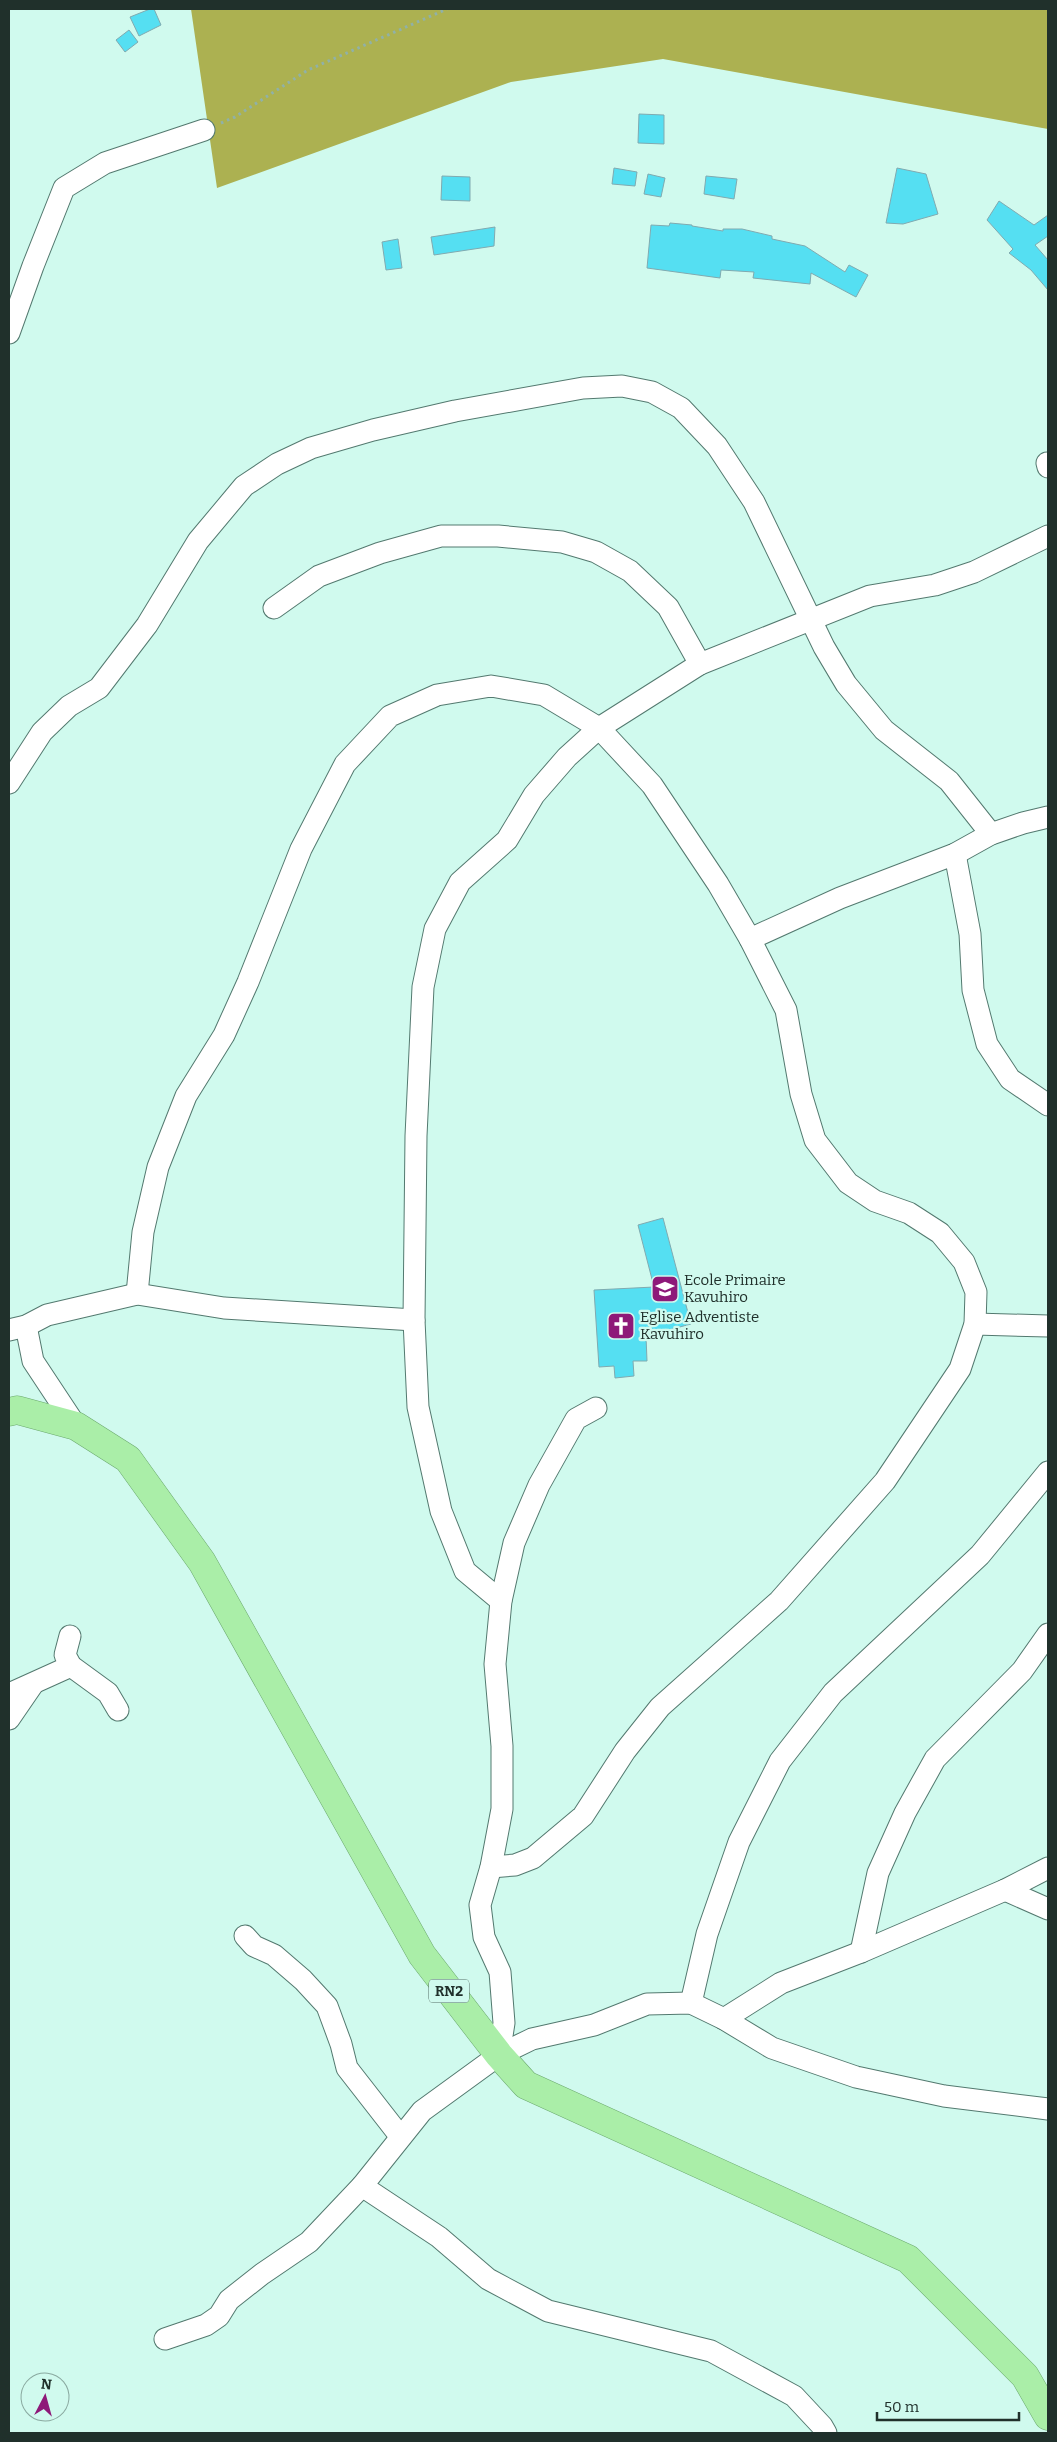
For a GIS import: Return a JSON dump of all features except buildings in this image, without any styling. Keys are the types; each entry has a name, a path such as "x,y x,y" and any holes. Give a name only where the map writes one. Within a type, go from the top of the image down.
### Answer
{"highway":[{"name":"RN2","path":"9,1412 17,1410 76,1426 128,1459 202,1562 422,1955 498,2055 526,2085 908,2259 1024,2376 1048,2416"}],"street":[{"path":"9,333 32,266 64,188 105,162 204,130"},
{"path":"9,783 42,732 70,706 99,688 147,625 198,541 244,486 277,464 312,448 373,430 455,411 583,388 622,386 652,392 681,408 717,446 754,502 811,620 846,684 884,730 949,781 992,834"},
{"path":"274,608 319,576 380,553 441,536 498,536 562,542 596,552 630,571 668,607 700,664"},
{"path":"501,1601 465,1571 441,1511 418,1407 414,1320 416,1136 423,987 435,929 460,882 507,840 534,795 567,757 599,728 700,664 870,596 936,585 974,572 1048,536"},
{"path":"137,1294 143,1232 158,1167 186,1096 224,1035 248,982 301,849 345,764 390,716 437,695 491,686 544,695 599,728 652,785 718,884 750,939 786,1010 801,1094 815,1140 848,1183 874,1201 909,1213 940,1233 964,1262 976,1292 975,1324 960,1370 885,1481 779,1601 660,1707 626,1751 582,1816 533,1858 515,1865 491,1867"},
{"path":"750,939 840,898 955,854 992,834 1023,823 1048,818"},
{"path":"955,854 970,934 973,990 987,1044 1010,1079 1048,1104"},
{"path":"76,1426 34,1361 17,1328 47,1315 137,1294 224,1308 414,1320"},
{"path":"975,1324 1048,1326"},
{"path":"498,2055 504,2023 500,1972 484,1937 480,1905 491,1867 502,1809 502,1746 496,1664 501,1601 514,1543 539,1485 576,1419 596,1408"},
{"path":"691,2003 707,1934 739,1842 780,1761 833,1693 980,1556 1048,1472"},
{"path":"861,1952 878,1873 905,1813 935,1759 1022,1671 1048,1634"},
{"path":"70,1636 65,1655 71,1666 108,1693 118,1710"},
{"path":"9,1694 71,1666"},
{"path":"9,1719 33,1684"},
{"path":"724,2019 781,1983 861,1952 1005,1890 1048,1868"},
{"path":"1005,1890 1048,1909"},
{"path":"245,1936 254,1946 274,1955 303,1980 326,2006 341,2044 346,2068 400,2136"},
{"path":"165,2339 206,2325 219,2316 229,2300 262,2274 309,2242 362,2186 400,2136 431,2103 445,2096 498,2055 532,2039 594,2024 647,2004 691,2003 724,2019 772,2048 856,2077 944,2096 1048,2109"},
{"path":"362,2186 439,2237 488,2279 548,2311 711,2351 794,2396 822,2426 826,2433"},
{"path":"1024,2376 1048,2390"}],"path":[{"path":"204,130 235,117 308,70 447,9"}],"green space":[{"path":"191,9 1048,9 1048,129 663,59 511,82 217,188"}],"place":[{"name":"Ecole Primaire Kavuhiro","path":"665,1289"},
{"name":"Eglise Adventiste Kavuhiro","path":"621,1326"}]}
